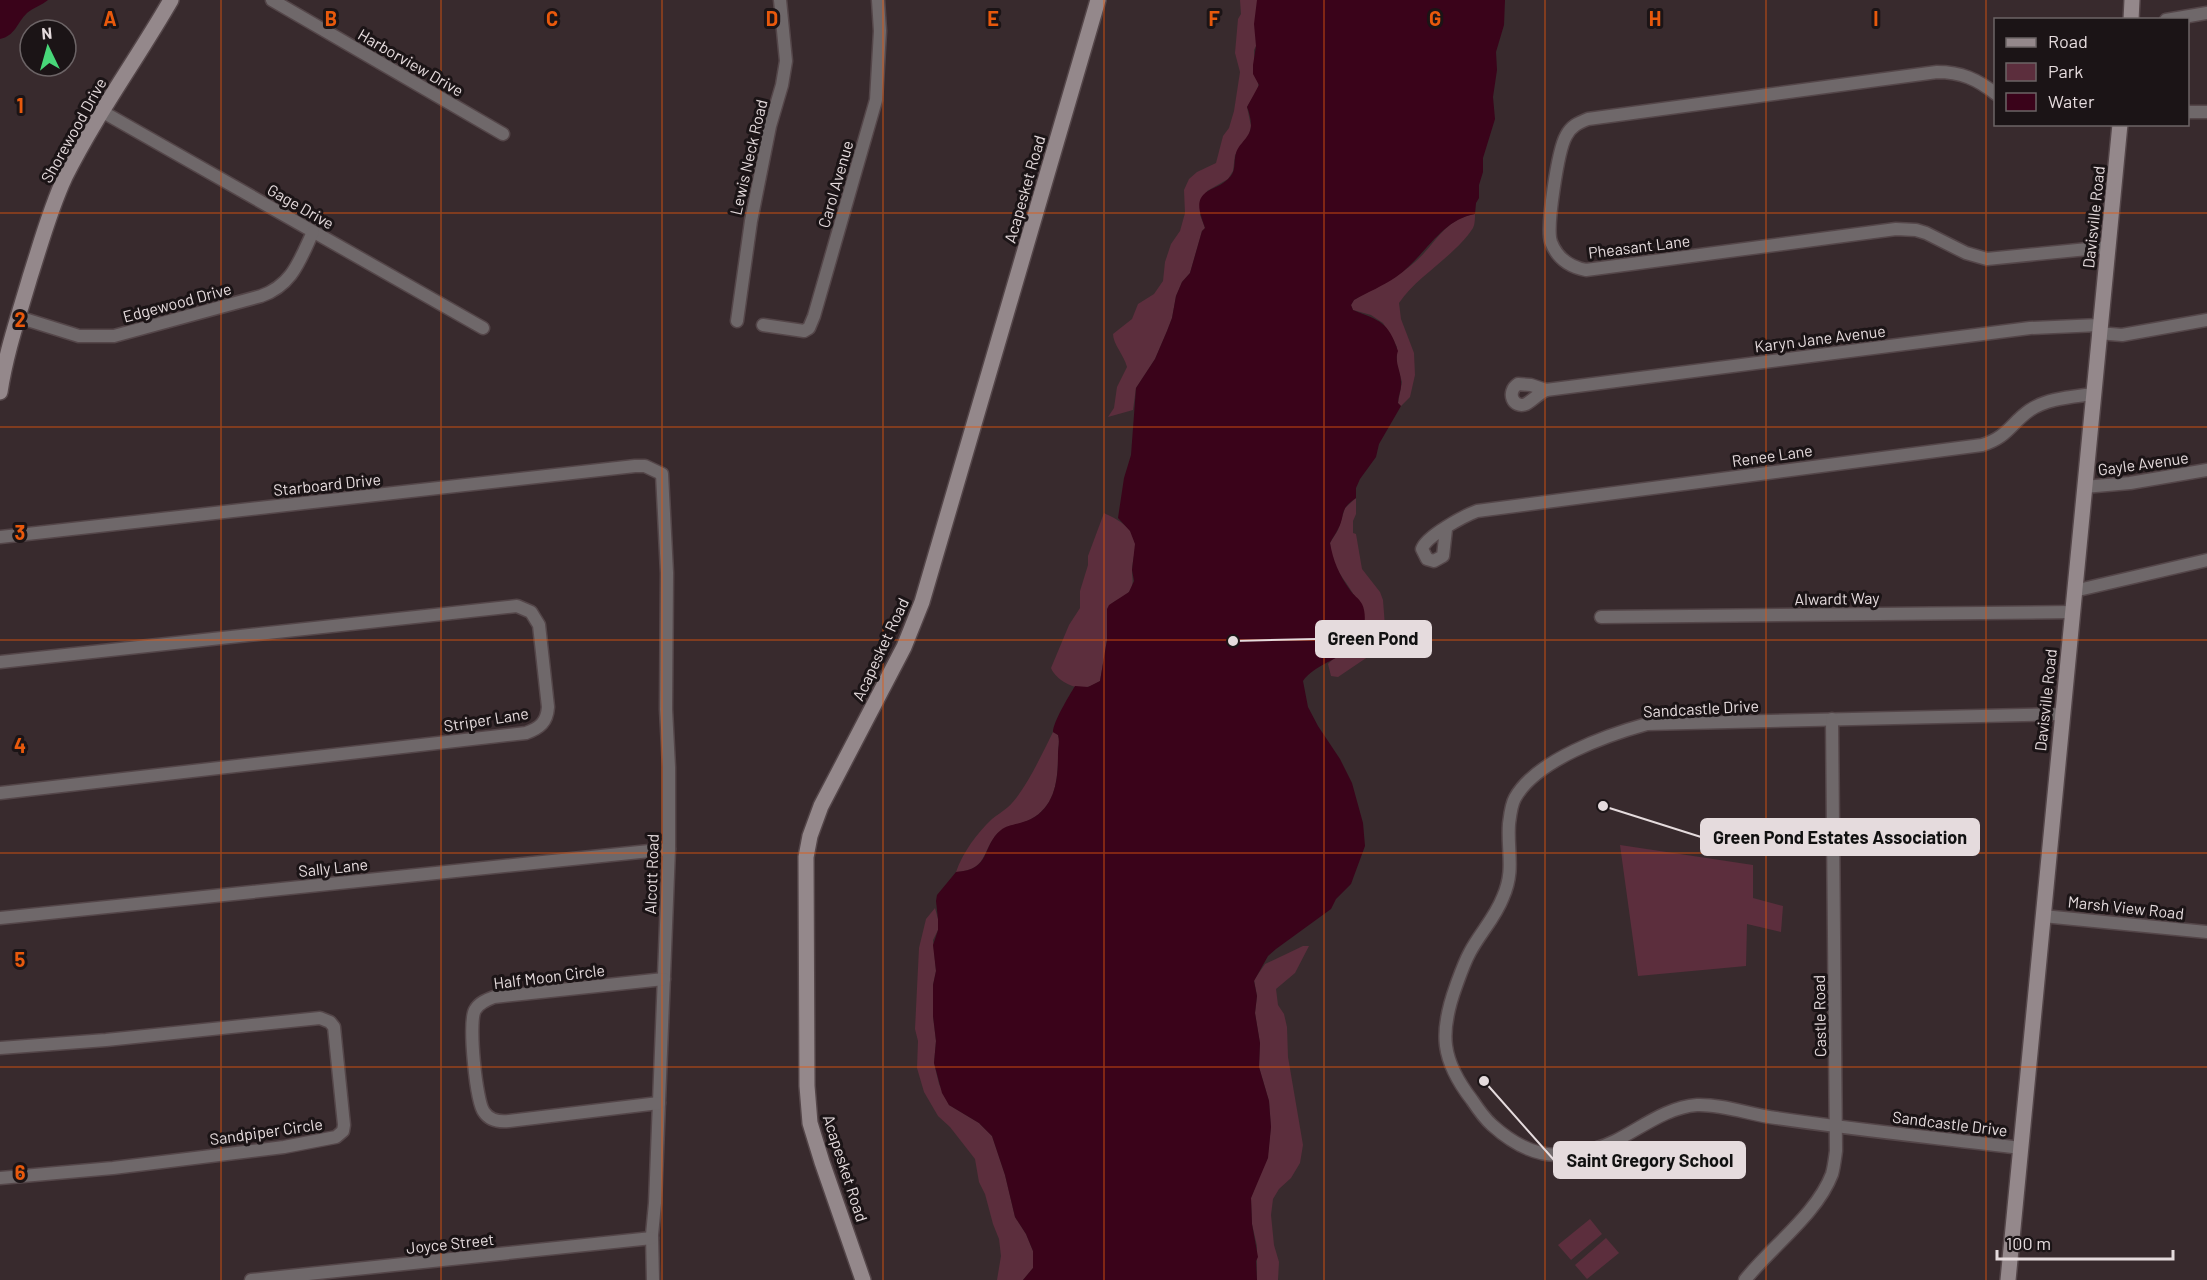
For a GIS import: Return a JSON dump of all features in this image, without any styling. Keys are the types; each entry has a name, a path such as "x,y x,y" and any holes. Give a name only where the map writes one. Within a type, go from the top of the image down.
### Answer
{"main road":[{"name":"Shorewood Drive","path":"0,392 3,370 18,316 54,203 103,112 171,0"},
{"name":"Acapesket Road","path":"863,1280 810,1123 806,1038 807,846 821,806 904,647 922,602 1098,0"},
{"path":"2131,18 2132,0"},
{"name":"Davisville Road","path":"2008,1280 2120,126"}],"street":[{"name":"Harborview Drive","path":"272,0 503,135"},
{"name":"Lewis Neck Road","path":"737,321 751,221 786,61 780,0"},
{"name":"Carol Avenue","path":"763,325 804,331 809,328 814,316 876,100 880,31 878,0"},
{"path":"2178,18 2207,13"},
{"name":"Pheasant Lane","path":"1994,93 1972,77 1950,72 1937,72 1588,119 1571,128 1561,147 1549,228 1552,245 1572,266 1586,270 1896,229 1926,233 1966,253 1998,260 2108,246"},
{"name":"Gage Drive","path":"103,112 483,328"},
{"path":"2189,112 2207,112"},
{"name":"Edgewood Drive","path":"18,316 79,336 114,336 261,296 281,287 290,279 313,232"},
{"name":"Karyn Jane Avenue","path":"1546,390 2030,327 2099,329 2122,335 2207,320"},
{"name":"Renee Lane","path":"1446,529 1464,516 1477,511 1982,445 2003,436 2036,406 2093,394"},
{"name":"Starboard Drive","path":"0,537 635,466 645,466 657,471"},
{"name":"Gayle Avenue","path":"2084,487 2130,483 2207,470"},
{"name":"Alcott Road","path":"653,1280 652,1238 669,849 666,709 667,573 663,477 657,471"},
{"path":"2074,591 2207,560"},
{"name":"Striper Lane","path":"0,662 517,606 531,612 539,625 548,717 542,725 526,733 0,792"},
{"name":"Alwardt Way","path":"1602,617 2072,612"},
{"name":"Sandcastle Drive","path":"2020,1148 1776,1118 1697,1105 1677,1109 1592,1150 1565,1155 1533,1151 1519,1146 1489,1123 1460,1085 1448,1062 1444,1037 1449,1003 1470,951 1498,909 1507,889 1511,875 1509,827 1515,798 1546,765 1626,730 1647,724 2062,714"},
{"name":"Castle Road","path":"1745,1280 1803,1218 1821,1194 1832,1174 1836,1151 1832,719"},
{"name":"Sally Lane","path":"0,918 669,849"},
{"name":"Marsh View Road","path":"2043,916 2207,932"},
{"name":"Half Moon Circle","path":"659,1103 500,1122 489,1118 480,1104 471,1028 474,1011 480,1004 494,997 664,979"},
{"name":"Sandpiper Circle","path":"0,1048 106,1040 320,1018 330,1022 334,1027 344,1125 343,1131 336,1137 284,1147 113,1168 0,1178"},
{"name":"Joyce Street","path":"251,1280 652,1238"}],"green space":[{"path":"1240,0 1257,0 1258,3 1254,50 1255,77 1258,88 1247,107 1251,126 1249,135 1235,155 1233,171 1228,179 1207,191 1200,215 1205,228 1202,231 1190,273 1182,282 1176,296 1172,318 1155,359 1136,388 1133,410 1108,417 1114,408 1117,387 1127,367 1113,334 1132,319 1138,304 1154,294 1163,281 1165,262 1171,244 1180,231 1185,213 1184,190 1189,179 1197,172 1216,163 1223,136 1229,128 1240,72 1235,53 1238,19 1241,14"},
{"path":"1475,214 1474,226 1465,238 1399,303 1401,319 1414,353 1415,375 1410,397 1401,406 1398,403 1402,382 1397,365 1397,347 1383,323 1371,315 1353,310 1351,305 1354,300 1408,268 1441,233 1456,221"},
{"path":"1356,498 1353,533 1356,534 1362,569 1380,592 1383,600 1386,640 1378,650 1338,677 1331,676 1328,664 1358,641 1363,631 1364,621 1357,600 1333,561 1330,543 1338,530 1345,508"},
{"path":"1104,513 1123,524 1134,537 1132,585 1128,593 1112,603 1108,609 1107,640 1100,681 1082,688 1071,686 1061,680 1051,668 1069,625 1080,608 1080,591 1088,565 1088,556"},
{"path":"1053,732 1058,735 1059,740 1057,772 1054,791 1046,807 1031,819 997,834 979,864 974,868 956,872 962,857 976,837 992,819 1011,804 1022,790"},
{"path":"1620,845 1753,865 1753,898 1783,906 1781,932 1747,924 1746,966 1638,976"},
{"path":"935,908 938,930 933,940 936,971 933,985 936,1041 934,1063 939,1084 949,1105 979,1123 992,1136 1005,1175 1015,1217 1033,1251 1033,1268 1023,1280 997,1280 1001,1256 999,1239 979,1182 975,1159 950,1127 938,1116 924,1092 917,1068 918,1041 915,1029 919,948 926,919"},
{"path":"1303,946 1309,946 1295,973 1276,989 1278,1005 1284,1014 1287,1027 1288,1057 1303,1145 1300,1163 1291,1178 1279,1189 1273,1199 1271,1215 1274,1245 1279,1262 1278,1280 1257,1280 1257,1246 1252,1224 1251,1198 1268,1153 1271,1127 1269,1101 1259,1067 1260,1043 1255,1013 1257,996 1254,980 1265,964"},
{"path":"1590,1219 1602,1234 1571,1260 1558,1245"},
{"path":"1606,1238 1619,1253 1587,1279 1575,1265"}],"water":[{"path":"0,0 48,0 23,18 18,18 18,24 12,32 0,39"},
{"path":"1257,0 1505,0 1504,25 1496,52 1497,70 1493,97 1495,119 1483,158 1483,172 1475,214 1452,224 1406,269 1354,300 1351,305 1353,310 1382,323 1391,333 1398,351 1401,385 1398,403 1401,406 1379,444 1376,457 1360,479 1356,488 1356,498 1345,509 1330,543 1340,573 1364,609 1363,633 1354,647 1320,666 1303,681 1308,707 1352,783 1363,823 1365,846 1351,884 1336,899 1331,909 1268,956 1254,981 1257,996 1255,1013 1260,1043 1259,1067 1269,1101 1271,1127 1268,1158 1251,1198 1252,1224 1258,1257 1256,1261 1257,1280 1023,1280 1033,1268 1033,1251 1015,1217 1005,1175 992,1136 979,1123 949,1105 942,1093 934,1063 936,1041 933,985 936,971 933,945 938,930 937,895 956,872 975,867 981,862 995,836 1001,830 1031,819 1046,807 1056,782 1059,740 1058,735 1053,732 1056,722 1075,686 1088,687 1100,681 1107,640 1107,609 1109,605 1129,592 1134,581 1132,570 1135,544 1130,531 1118,518 1124,478 1131,455 1136,388 1155,359 1172,318 1176,296 1182,282 1190,273 1202,231 1205,228 1199,203 1203,195 1231,176 1238,149 1250,129 1251,120 1247,107 1259,85 1253,74"}],"place":[{"name":"Green Pond","path":"1233,641"},
{"name":"Green Pond Estates Association","path":"1603,806"},
{"name":"Saint Gregory School","path":"1484,1081"}]}
